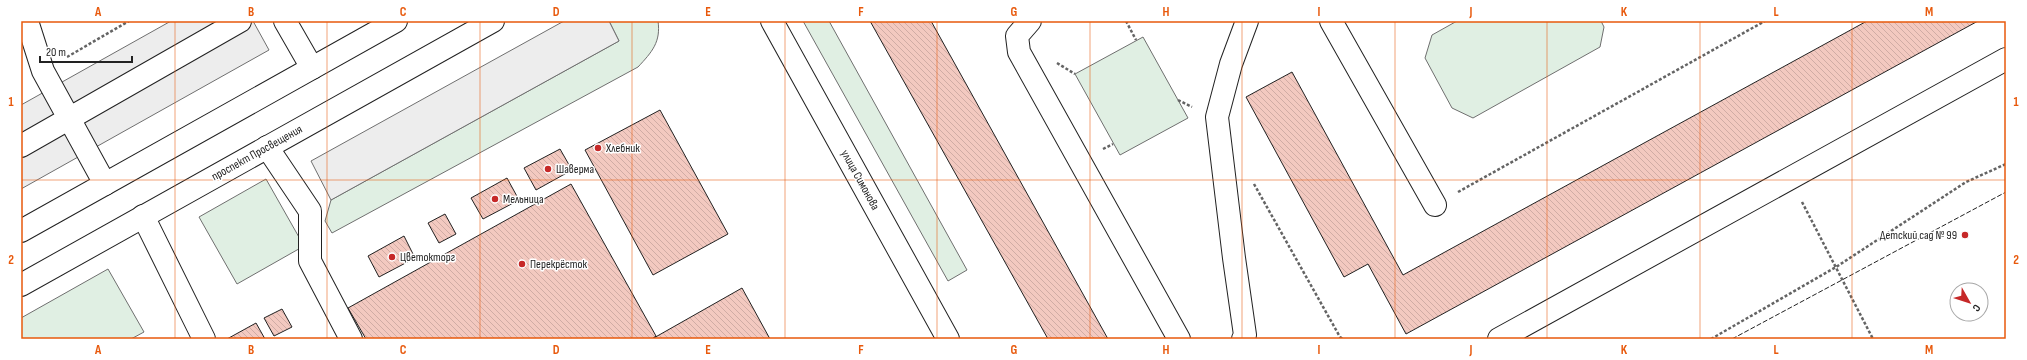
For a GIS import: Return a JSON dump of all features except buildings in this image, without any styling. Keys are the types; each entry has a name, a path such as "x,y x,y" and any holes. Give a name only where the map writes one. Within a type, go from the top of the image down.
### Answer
{"main road":[{"path":"27,21 43,71 105,184"},
{"path":"21,146 240,21"},
{"path":"285,21 312,68"},
{"path":"21,231 396,21"},
{"name":"проспект Просвещения","path":"21,284 493,21"},
{"name":"улица Симонова","path":"772,21 948,339"},
{"path":"1030,21 1017,36 1019,52 1179,339"},
{"path":"1243,339 1246,335 1234,258 1216,118 1231,64 1247,21"},
{"path":"1331,21 1435,205"},
{"path":"1499,339 2006,59"},
{"path":"268,147 310,211 310,261 351,339"},
{"path":"143,216 204,339"}],"path":[{"path":"43,71 129,21"},
{"path":"1126,21 1136,40"},
{"path":"1435,205 1765,21"},
{"path":"1711,339 1836,267 1966,182 2006,164"},
{"path":"1251,179 1340,337 1343,339"},
{"path":"1790,179 1873,339"}],"green space":[{"path":"609,21 658,21 659,28 657,41 638,67 332,233 325,221 331,200 619,41"},
{"path":"803,21 829,21 967,270 948,281"},
{"path":"1457,21 1601,21 1604,27 1600,47 1473,118 1452,108 1425,58 1432,35"},
{"path":"1143,37 1188,118 1120,155 1075,74"},
{"path":"266,179 304,246 237,284 199,217"},
{"path":"108,269 144,332 131,339 21,339 21,318"}],"shaded area":[{"path":"171,21 253,21 269,50 21,189 21,105"},
{"path":"564,21 609,21 619,41 331,200 311,161"}],"fence":[{"path":"1732,339 2006,192"}],"place":[{"name":"Хлебник","path":"598,148"},
{"name":"Шаверма","path":"548,169"},
{"name":"Мельница","path":"495,199"},
{"name":"Детский сад № 99","path":"1965,235"},
{"name":"Цветокторг","path":"392,257"},
{"name":"Перекрёсток","path":"522,264"}]}
